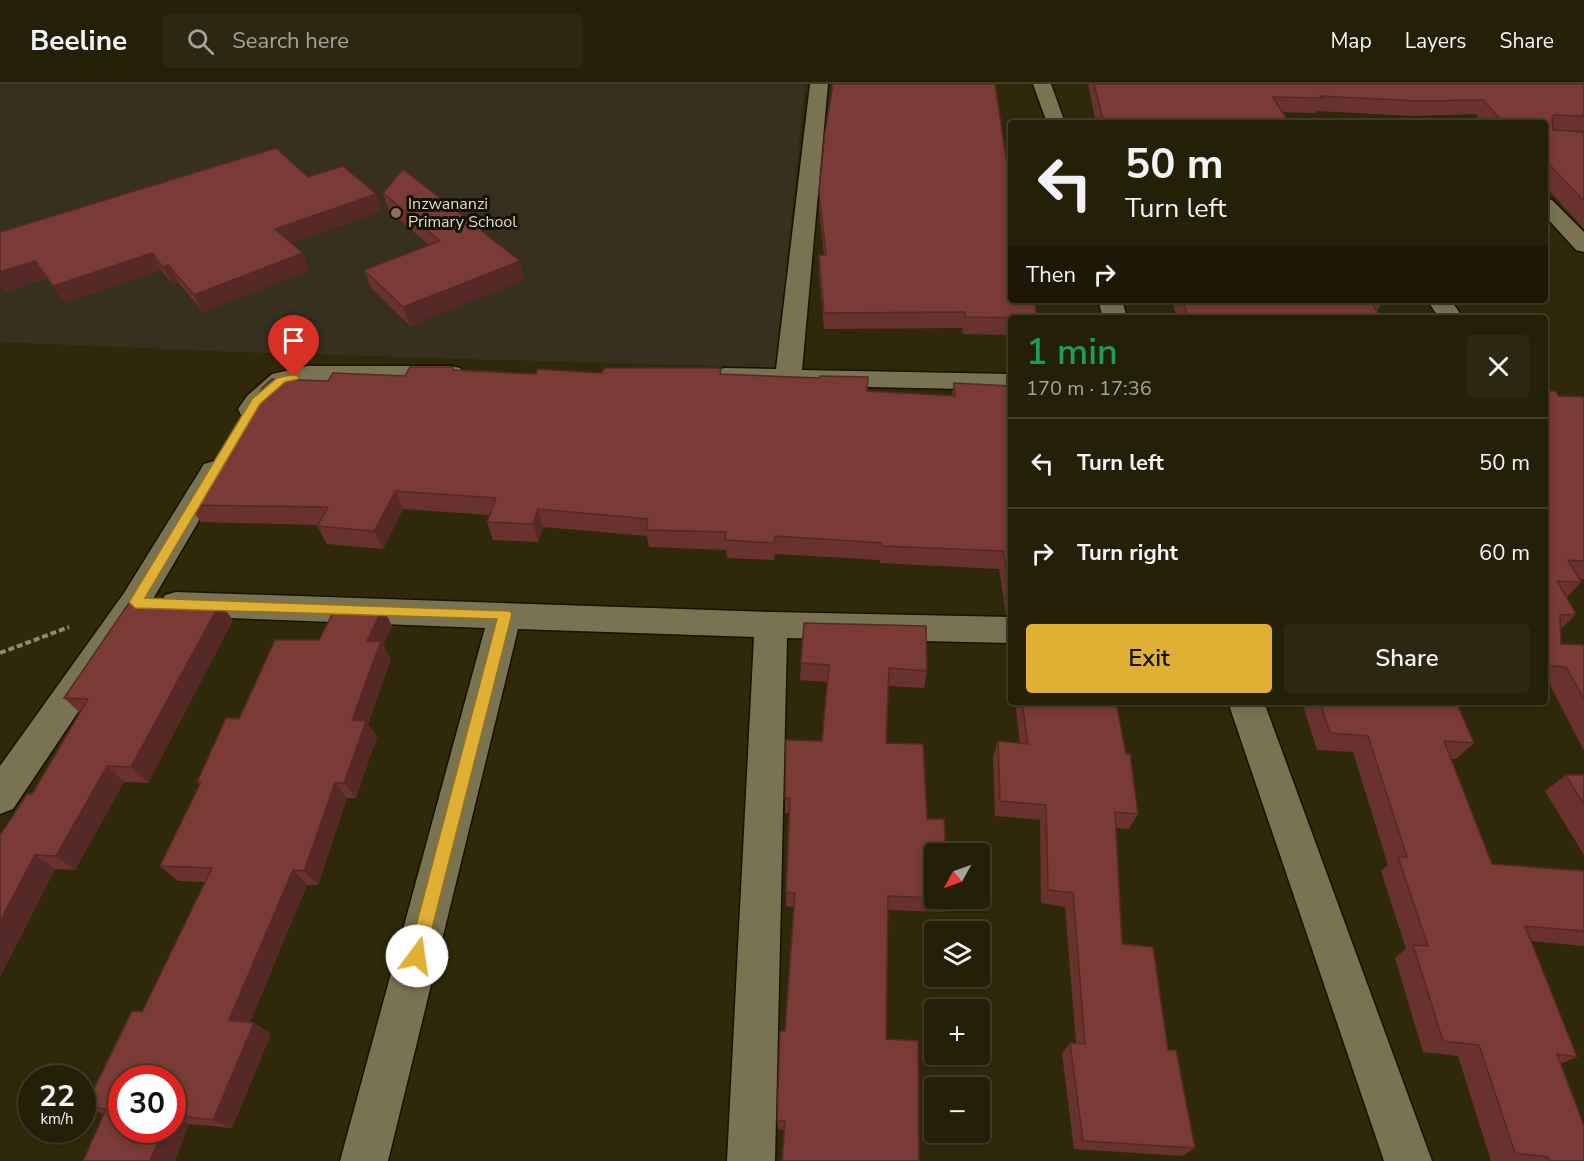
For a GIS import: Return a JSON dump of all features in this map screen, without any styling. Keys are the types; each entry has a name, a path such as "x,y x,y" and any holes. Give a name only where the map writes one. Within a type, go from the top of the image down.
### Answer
{"street":[{"path":"788,376 819,84"},
{"path":"1042,84 1055,120"},
{"path":"1548,207 1584,245"},
{"path":"0,797 135,602 256,402 281,380 307,374 483,375"},
{"path":"694,376 1008,382"},
{"path":"135,602 771,625 1008,630"},
{"path":"364,1161 505,614"},
{"path":"751,1161 771,625"},
{"path":"1247,705 1408,1161"}],"shaded area":[{"name":"Inzwananzi Primary School","path":"0,84 805,84 777,368 265,353 0,342"}],"building":[{"path":"833,84 995,84 1008,171 1008,303 1034,303 1036,315 1008,315 1008,318 965,317 965,312 824,313 819,255 826,255 819,192"},
{"path":"1094,84 1584,84 1584,116 1554,115 1552,117 1553,130 1584,132 1584,201 1548,163 1548,120 1501,120 1483,100 1419,101 1320,96 1322,98 1273,97 1287,120 1104,120"},
{"path":"276,148 308,177 343,166 376,194 275,229 303,253 194,295 168,265 163,267 152,253 53,286 35,261 0,272 0,232"},
{"path":"403,169 520,261 403,307 364,270 440,241 383,193"},
{"path":"1184,303 1372,303 1379,315 1187,315"},
{"path":"410,367 453,367 453,370 536,374 538,369 602,373 604,368 721,368 720,374 820,378 820,376 868,377 867,391 955,396 954,383 1008,386 1008,580 1003,551 882,546 882,543 775,536 774,543 725,540 726,532 646,530 648,519 538,509 533,524 487,522 496,498 396,491 374,531 317,526 328,507 188,505 263,387 272,379 328,381 333,373 405,376"},
{"path":"1548,391 1556,391 1558,396 1584,397 1584,561 1568,560 1581,582 1557,581 1576,614 1560,615 1561,644 1584,645 1584,699 1566,667 1548,665"},
{"path":"131,600 220,603 131,767 107,766 56,856 35,855 0,921 0,835 27,794 32,794 88,699 64,698"},
{"path":"336,607 383,608 367,641 381,641 352,720 366,721 344,783 335,783 304,871 293,870 229,1020 254,1023 213,1120 186,1117 186,1065 108,1065 108,1143 158,1143 150,1161 83,1161 91,1143 96,1143 96,1132 106,1109 96,1108 96,1085 132,1011 142,1012 212,868 160,866 201,782 197,782 226,718 239,719 275,640 319,640"},
{"path":"804,623 926,626 927,671 889,668 886,743 923,744 927,819 944,819 945,843 924,843 924,898 888,896 886,1039 918,1041 919,1161 782,1161 785,1121 777,1120 780,1031 785,1031 795,893 786,892 790,798 785,798 786,740 822,741 829,665 801,663"},
{"path":"1022,705 1117,705 1126,754 1130,754 1138,814 1115,812 1122,944 1153,947 1168,1050 1176,1050 1195,1148 1083,1141 1070,1043 1085,1044 1073,893 1048,890 1046,805 1000,801 998,741 1028,744"},
{"path":"1321,705 1457,705 1474,743 1444,741 1492,864 1584,871 1584,931 1525,926 1577,1057 1557,1054 1584,1126 1584,1161 1549,1161 1548,1157 1515,1153 1479,1045 1443,1041 1413,945 1428,946 1398,857 1407,857 1368,736 1330,733"},
{"path":"1566,775 1584,775 1584,805"}],"place":[{"name":"Inzwananzi Primary School","path":"396,213"}],"route":[{"path":"294,377 281,380 256,402 135,602 505,614 417,956"}]}
